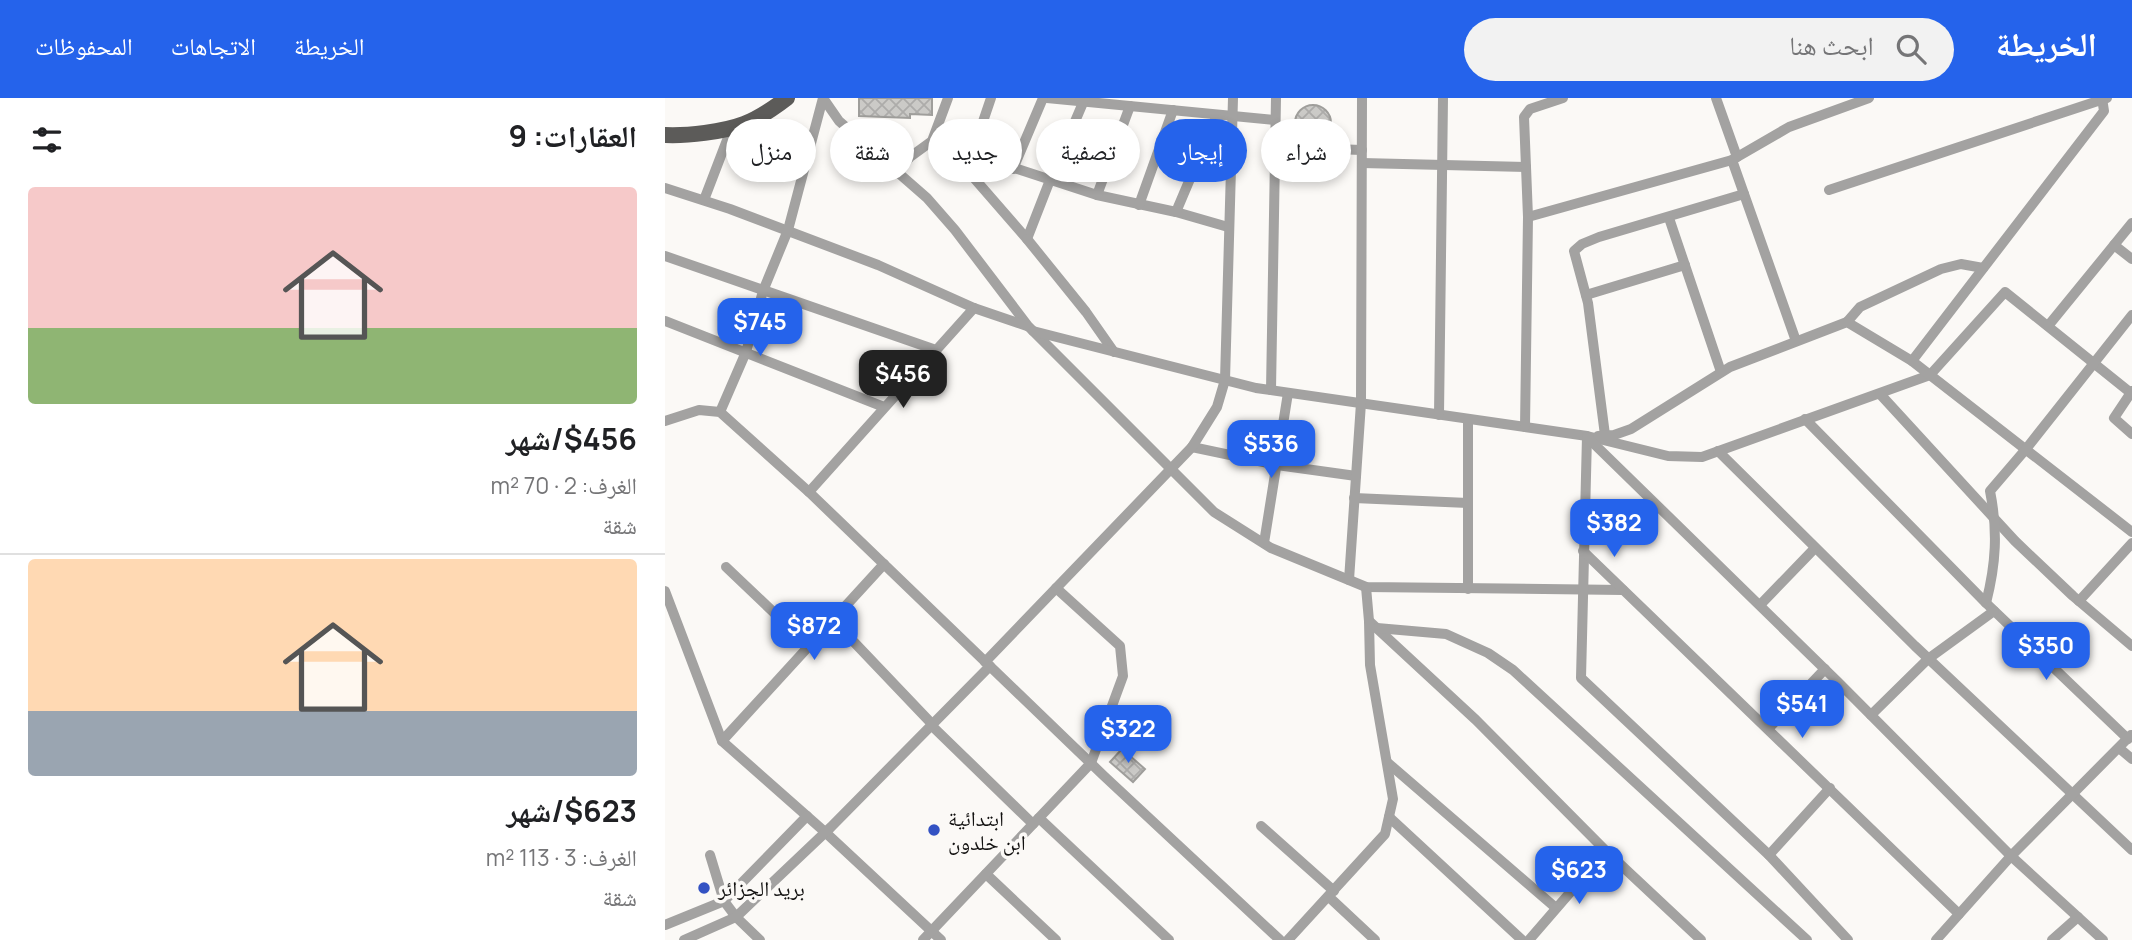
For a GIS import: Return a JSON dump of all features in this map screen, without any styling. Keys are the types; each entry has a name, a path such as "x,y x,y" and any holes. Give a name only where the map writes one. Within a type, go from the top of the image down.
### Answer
{"main road":[{"path":"755,119 787,98"},
{"path":"665,135 726,128"}],"street":[{"path":"823,98 838,119"},
{"path":"720,412 746,352 764,291 788,230 823,98"},
{"path":"940,119 948,98"},
{"path":"984,119 991,98"},
{"path":"1022,149 1045,98 1264,119"},
{"path":"684,940 736,918 825,832 932,724 1056,588 1192,447 1217,407 1225,380 1233,98"},
{"path":"1275,119 1276,98"},
{"path":"1349,580 1361,403 1362,98"},
{"path":"1439,415 1443,98"},
{"path":"1525,427 1528,217 1524,117 1530,109 1563,98"},
{"path":"1716,98 1744,194 1796,341"},
{"path":"1528,217 1735,159 1789,127 1869,98"},
{"path":"1829,190 2104,99 2104,111 1912,361"},
{"path":"1077,119 1085,100"},
{"path":"1097,195 1130,106"},
{"path":"1139,205 1173,110"},
{"path":"1177,212 1217,115"},
{"path":"704,200 726,143"},
{"path":"914,155 928,144"},
{"path":"1351,150 1361,150"},
{"path":"1361,163 1526,167"},
{"path":"910,182 955,230 1030,328 1214,512 1264,543 1366,587 1623,590"},
{"path":"978,182 1086,312 1114,352"},
{"path":"1027,239 1049,182"},
{"path":"1056,182 1097,195 1177,212 1229,227"},
{"path":"1271,390 1274,182"},
{"path":"665,188 788,230 878,265 974,308 1030,328 1114,352 1271,390 1587,436 1668,456 1702,457 1930,375 2005,292 2131,392 2114,418 2132,434"},
{"path":"1605,435 1586,295 1574,251 1581,244 1599,237 1744,194"},
{"path":"1669,218 1721,372"},
{"path":"2048,326 2132,223"},
{"path":"2114,245 2132,259"},
{"path":"665,256 936,350"},
{"path":"1587,436 1614,435 1631,429 1730,367 1847,322 1860,307 1941,269 1961,264 1983,268"},
{"path":"1586,295 1685,265"},
{"path":"809,492 974,308"},
{"path":"1871,715 1928,659 1990,607 1996,520 1990,491 2132,316"},
{"path":"665,321 884,407"},
{"path":"1847,322 1912,361 2132,532"},
{"path":"1264,543 1289,393"},
{"path":"1880,394 2015,541 2132,646"},
{"path":"665,421 699,410 720,412 809,492 1280,940"},
{"path":"1468,419 1468,589"},
{"path":"1805,419 1990,607 2130,737 2011,856 1936,940"},
{"path":"1587,436 1581,678 1769,855 1848,940"},
{"path":"1587,436 2011,856 2103,940"},
{"path":"1192,447 1277,465 1356,476"},
{"path":"1718,451 1928,659 2132,850"},
{"path":"1354,498 1468,503"},
{"path":"2079,601 2132,543"},
{"path":"1760,605 1815,548"},
{"path":"1583,551 1959,914"},
{"path":"722,741 884,564"},
{"path":"726,567 808,645"},
{"path":"1289,940 1385,834 1393,799 1370,665 1373,625 1366,587"},
{"path":"923,940 1091,763 1123,676 1120,646 1056,588"},
{"path":"665,591 722,741 941,940"},
{"path":"832,620 932,724 1169,940"},
{"path":"1373,625 1476,720 1606,851 1701,940"},
{"path":"1373,625 1446,634 1488,653 1513,670 1807,940"},
{"path":"1768,729 1825,669"},
{"path":"2119,748 2132,759"},
{"path":"1388,763 1556,908"},
{"path":"1769,855 1830,788"},
{"path":"665,925 724,901 807,816"},
{"path":"1389,817 1522,940"},
{"path":"1261,826 1332,894 1374,940"},
{"path":"1528,940 1606,851"},
{"path":"710,856 724,901 736,918 760,940"},
{"path":"986,874 1056,940"},
{"path":"2052,940 2078,917"}],"building":[{"path":"859,98 932,98 932,115 910,114 910,118 859,116"},
{"path":"1313,105 1320,106 1330,119 1296,119 1300,110"},
{"path":"1122,749 1145,769 1133,782 1110,762"}],"place":[{"name":"ابتدائية ابن خلدون","path":"934,830"},
{"name":"بريد الجزائر","path":"704,888"}]}
